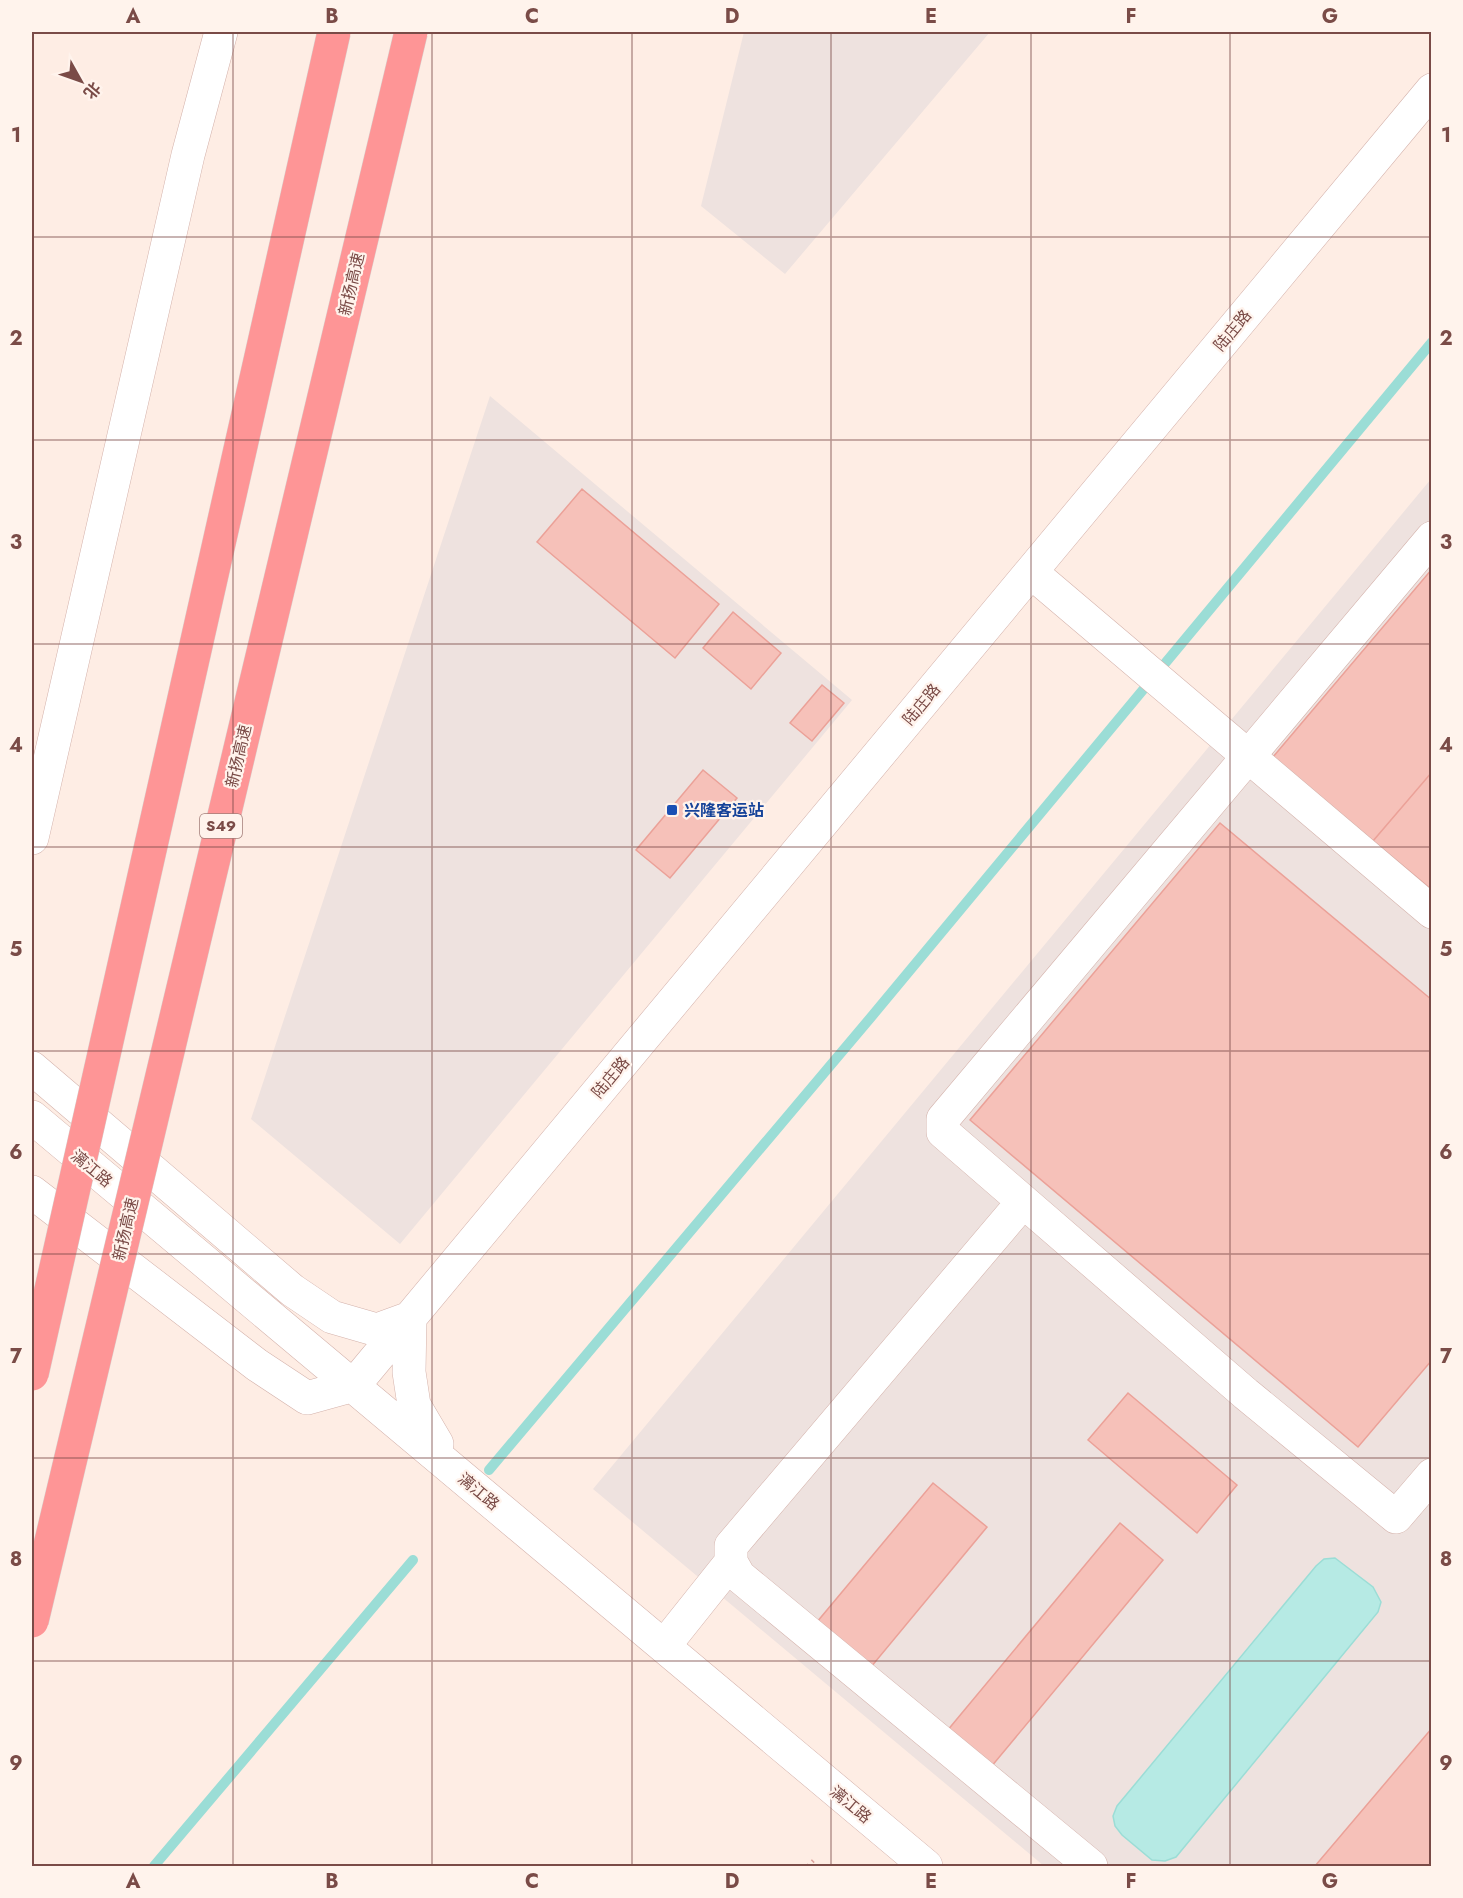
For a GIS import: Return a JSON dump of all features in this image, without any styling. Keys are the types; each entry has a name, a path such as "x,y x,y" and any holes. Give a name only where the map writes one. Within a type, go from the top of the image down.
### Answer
{"highway":[{"path":"32,1374 334,32"},
{"name":"新扬高速","path":"32,1621 411,32"}],"street":[{"path":"32,838 188,155 221,32"},
{"name":"陆庄路","path":"354,1385 1431,90"},
{"path":"1431,538 943,1119 943,1132 1022,1203 1246,1394 1396,1517 1431,1475"},
{"path":"1031,572 1431,912"},
{"path":"32,1068 292,1290 332,1317 377,1330 410,1318 409,1372 414,1406 451,1467"},
{"name":"漓江路","path":"32,1118 354,1385 926,1866"},
{"path":"32,1192 256,1365 307,1398 354,1385"},
{"path":"1022,1203 731,1546 731,1562 739,1576 1091,1866"},
{"path":"664,1646 731,1562"}],"path":[{"path":"808,1866 814,1860"}],"shaded area":[{"path":"744,32 990,32 785,274 701,206"},
{"path":"490,396 852,700 400,1244 251,1119"},
{"path":"1431,479 1431,1866 1044,1866 593,1489"}],"water":[{"path":"1335,1558 1373,1587 1381,1602 1378,1612 1176,1857 1165,1861 1152,1860 1122,1835 1115,1826 1113,1816 1117,1806 1316,1566 1324,1559"}],"building":[{"path":"582,489 719,604 675,658 537,542"},
{"path":"1432,569 1432,772 1373,841 1273,757"},
{"path":"733,612 781,653 751,689 703,648"},
{"path":"822,685 844,703 812,741 790,723"},
{"path":"703,770 737,798 670,878 636,850"},
{"path":"1432,772 1432,890 1373,841"},
{"path":"1220,823 1432,1000 1432,1360 1358,1447 970,1120"},
{"path":"1128,1393 1237,1485 1197,1533 1088,1440"},
{"path":"933,1483 987,1527 871,1667 817,1622"},
{"path":"1120,1523 1163,1560 991,1767 947,1731"},
{"path":"1432,1728 1432,1866 1315,1866"}],"waterway":[{"path":"489,1470 872,1016 1432,342"},
{"path":"154,1866 413,1560"}],"place":[{"name":"兴隆客运站","path":"672,810"}]}
